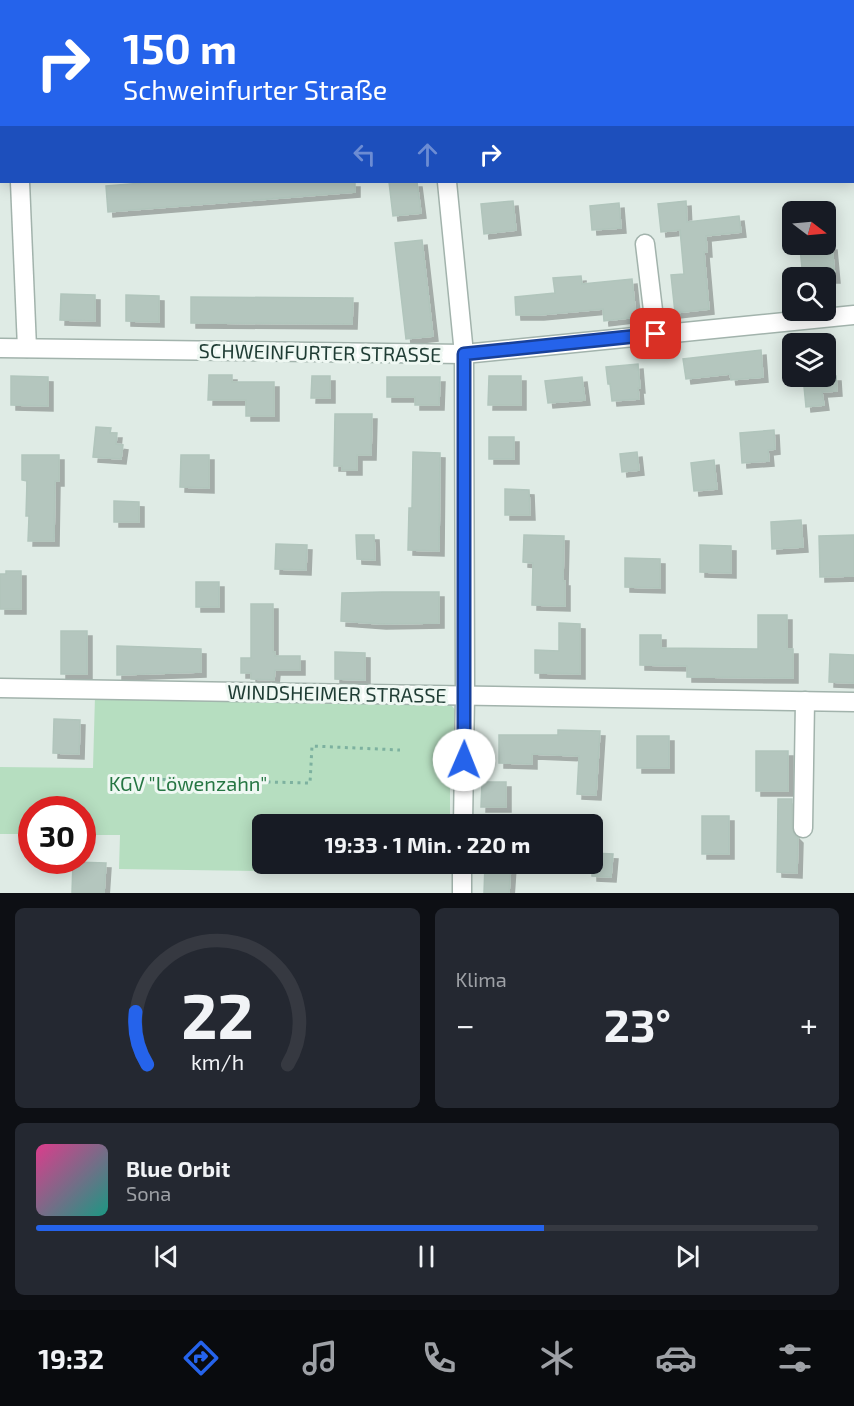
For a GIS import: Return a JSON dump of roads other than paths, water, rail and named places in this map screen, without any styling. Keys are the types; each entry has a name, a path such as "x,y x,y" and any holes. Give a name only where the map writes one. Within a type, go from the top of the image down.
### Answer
{"street":[{"path":"20,183 27,348"},
{"path":"447,183 464,354 463,814"},
{"path":"645,244 656,334"},
{"name":"SCHWEINFURTER STRASSE","path":"0,348 464,354 854,315"},
{"name":"WINDSHEIMER STRASSE","path":"0,688 854,702"},
{"path":"803,828 805,701"},
{"path":"462,874 462,893"}],"park label":[{"name":"KGV \"Löwenzahn\"","path":"188,783"}]}
